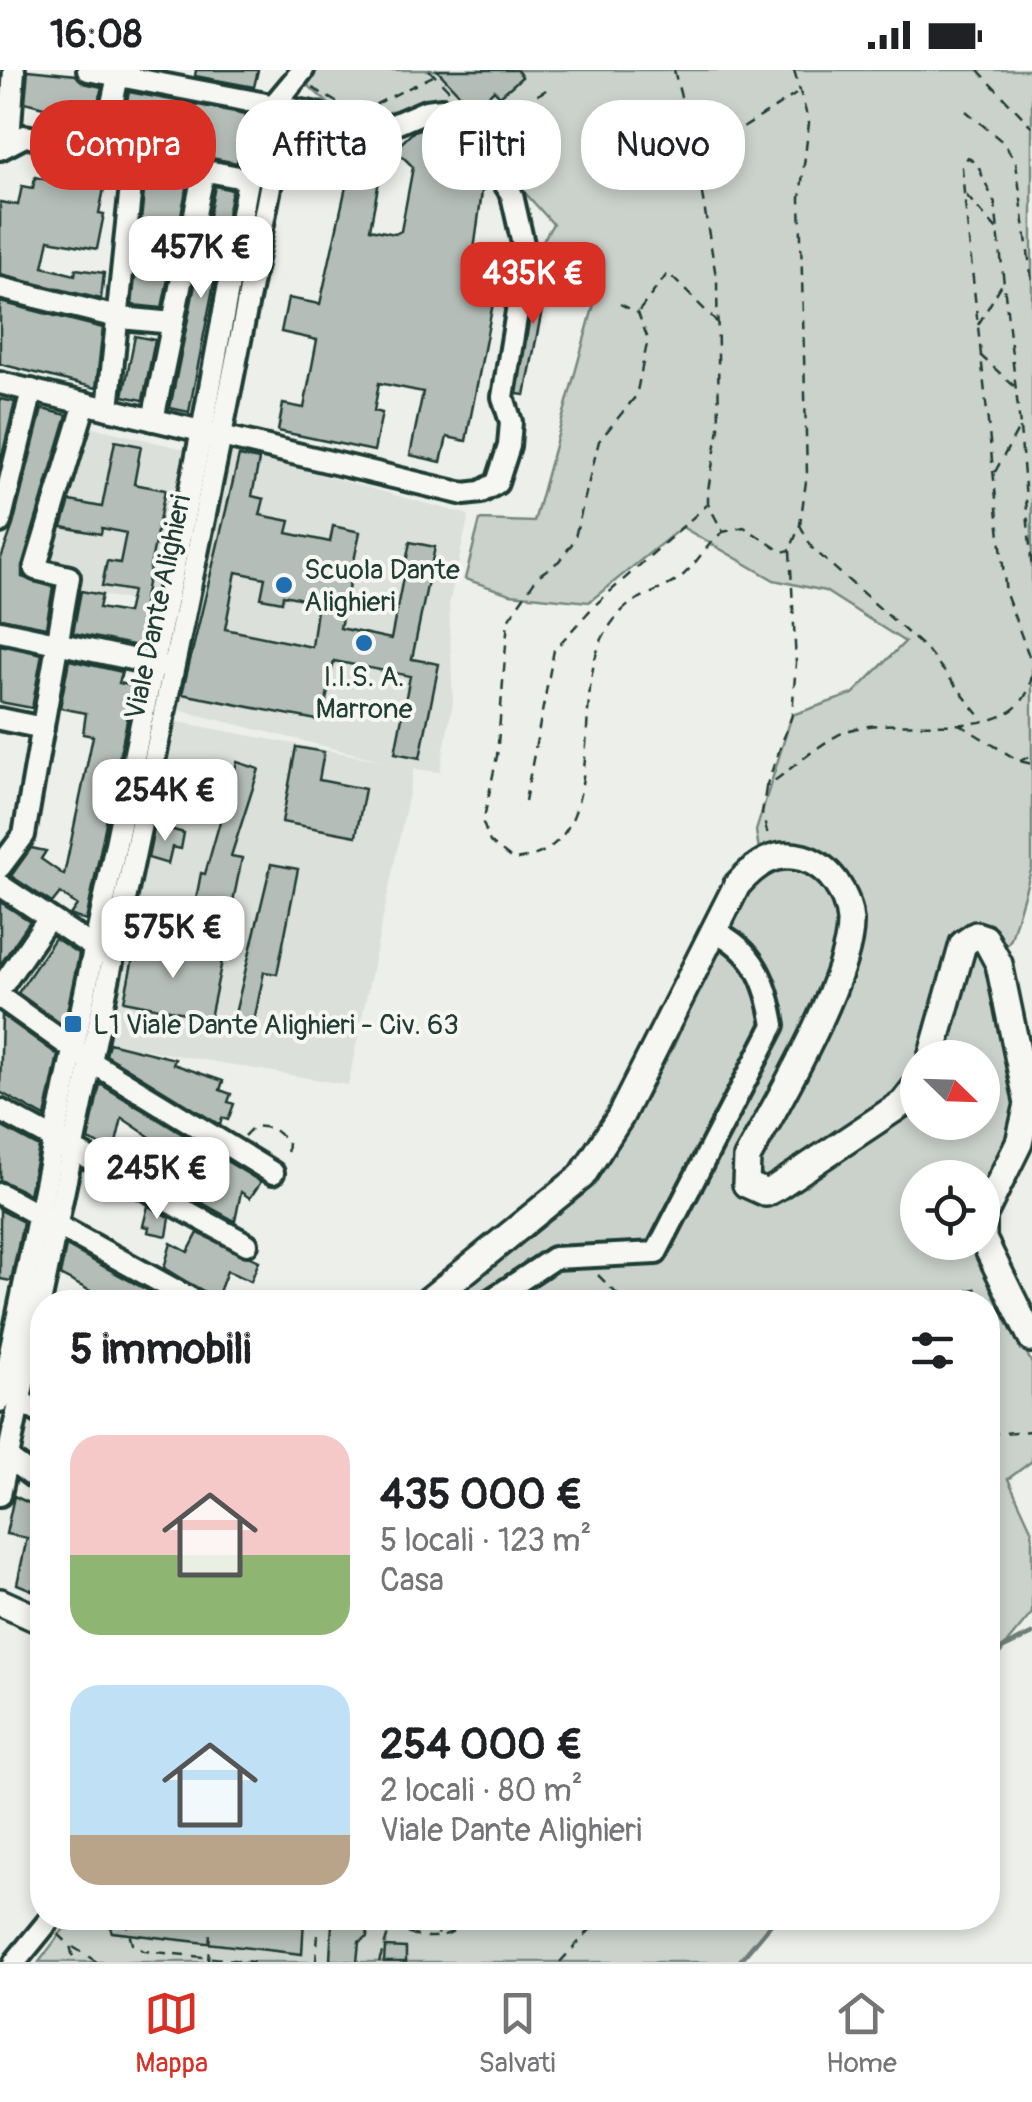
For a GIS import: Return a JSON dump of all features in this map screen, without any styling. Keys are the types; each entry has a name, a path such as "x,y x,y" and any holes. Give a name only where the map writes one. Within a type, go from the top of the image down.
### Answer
{"main road":[{"path":"442,1290 582,1176 620,1116 737,885 752,869 774,858 804,858 824,870 842,891 850,924 841,968 747,1158 746,1184 766,1192 777,1187 900,1106"},
{"path":"937,1040 963,944 976,935 985,938 998,964 1028,1104 1019,1143 983,1216 983,1238 1032,1339"},
{"path":"0,1602 30,1616"}],"street":[{"path":"14,70 5,102 4,144 30,137"},
{"path":"88,70 238,100"},
{"path":"278,100 297,72"},
{"path":"113,100 118,76"},
{"path":"0,383 464,494 481,492 497,483 506,466 511,422 503,397 526,258 512,195 493,165 442,108 426,111 402,124"},
{"path":"108,408 131,190"},
{"path":"153,420 200,190"},
{"name":"Viale Dante Alighieri","path":"36,1290 47,1220 161,666 247,190"},
{"name":"Viale Dante Alighieri","path":"161,666 223,437 260,190"},
{"path":"0,288 120,318 173,322"},
{"path":"0,522 8,456 32,390"},
{"path":"0,867 24,835 70,577 35,569 84,403"},
{"path":"0,630 161,666"},
{"path":"0,718 43,728"},
{"path":"0,884 103,954"},
{"path":"48,920 0,993 82,1056 273,1173"},
{"path":"506,1290 554,1258 656,1253 774,1025 768,990 752,958 714,931"},
{"path":"0,1110 247,1244"},
{"path":"0,1194 176,1290"},
{"path":"0,1292 30,1308"},
{"name":"Viale Dante Alighieri","path":"0,1495 8,1458 5,1395 30,1319"},
{"path":"5,1395 30,1408"},
{"path":"8,1458 30,1474"},
{"path":"15,1962 43,1930"}],"path":[{"path":"430,70 474,116 487,120 525,104 553,86"},
{"path":"674,70 681,100"},
{"path":"774,858 762,813 766,787 792,714 796,662 790,550 800,525 808,474 800,198 809,124 794,70"},
{"path":"978,70 1032,127"},
{"path":"297,72 349,113 356,114 434,75"},
{"path":"745,127 798,93"},
{"path":"966,111 1004,143 1016,163 1032,282"},
{"path":"1032,571 995,204 978,166 968,157 962,167 964,193 1006,594 1032,661"},
{"path":"701,190 717,282 719,428 708,504 723,532"},
{"path":"964,193 998,230"},
{"path":"638,313 668,273 717,322"},
{"path":"977,326 1004,281"},
{"path":"620,304 638,313 648,339 636,396 599,442 574,541 559,561 538,576 508,620 497,756 484,823 490,842 513,860 533,858 550,848 575,816 584,777 589,676 606,630 640,594 684,575 723,532 744,527 782,552 790,550"},
{"path":"980,355 1016,388"},
{"path":"995,472 1020,426"},
{"path":"525,800 554,650 574,625 708,504"},
{"path":"800,525 812,548 927,650 985,722"},
{"path":"766,787 844,732 985,722 1011,712 1030,694 1032,674"},
{"path":"958,723 1019,761 1032,764"},
{"path":"1019,761 1032,755"},
{"path":"235,1150 254,1126 284,1136 286,1161 273,1173"},
{"path":"582,1257 614,1290"},
{"path":"972,1290 991,1286"},
{"path":"1000,1433 1032,1431"},
{"path":"57,1930 70,1945 97,1962"},
{"path":"128,1930 132,1944 144,1951 254,1962"},
{"path":"208,1960 210,1930"},
{"path":"316,1962 318,1930"},
{"path":"379,1962 392,1930"},
{"path":"395,1930 410,1936 454,1930"},
{"path":"438,1930 438,1935"},
{"path":"560,1962 590,1930"},
{"path":"70,1945 74,1962"}],"shaded area":[{"path":"291,70 1032,70 1032,867 1011,939 990,968 1016,1108 1011,1136 997,1160 900,1160 900,1260 982,1260 997,1290 453,1290 535,1225 590,1188 672,1050 735,908 762,868 756,831 792,715 853,694 905,642 825,591 774,580 682,527 589,602 510,594 465,579 480,520 534,522 597,293 535,254 553,224 523,190 561,190 561,100 422,100 422,106 402,114 402,100 324,100"},
{"path":"84,425 184,449 151,605 70,588 37,567"},
{"path":"229,450 469,515 449,605 453,702 440,772 414,769 348,1085 107,1043 173,721 384,761 174,709"},
{"path":"1000,1297 1032,1364 1032,1461 1008,1479 1032,1531 1032,1613 1000,1652"},
{"path":"63,1930 766,1930 739,1962 39,1962"}],"building":[{"path":"28,70 76,75 84,83 102,87 99,100 25,102"},
{"path":"196,70 258,70 254,87 195,76"},
{"path":"437,70 517,70 522,77 500,96 494,90 484,100 465,100"},
{"path":"129,92 172,100 127,100"},
{"path":"216,108 236,112 236,163 216,159"},
{"path":"422,129 422,190 482,190 474,250 485,252 483,261 496,264 492,282 497,283 466,441 447,437 441,462 410,455 423,392 379,383 374,411 382,413 374,451 278,431 283,404 304,408 317,340 281,332 288,298 320,304 345,190 377,190 370,229 395,234 401,231 413,167 402,156 402,142"},
{"path":"22,186 30,190 104,190 97,249 49,240 43,267 75,275 76,269 104,273 101,299 0,275 0,202 18,205"},
{"path":"216,186 232,190 189,412 170,408 214,190"},
{"path":"144,190 186,190 162,308 132,305"},
{"path":"538,268 550,270 525,395 517,394"},
{"path":"0,302 103,328 96,388 0,364"},
{"path":"135,336 155,340 143,400 123,396"},
{"path":"0,399 15,402 0,464"},
{"path":"42,409 67,415 22,566 22,577 53,587 46,627 0,618 0,561"},
{"path":"115,441 141,446 134,484 165,490 143,604 151,606 143,647 73,633 81,591 102,595 99,608 127,613 132,591 102,586 107,561 120,563 126,533 102,528 101,534 62,527 70,501 102,507"},
{"path":"239,456 259,460 252,496 264,499 260,515 290,521 287,533 330,542 333,526 360,532 340,628 391,639 410,542 435,547 412,659 439,664 420,758 395,753 410,676 334,661 322,721 182,694","holes":["236,572 265,578 261,598 282,602 283,595 318,602 312,647 225,629"]},
{"path":"0,645 42,654 32,708 0,702"},
{"path":"69,660 122,672 119,683 134,686 86,921 70,915 77,905 60,893 52,903 11,876 31,848 46,851 41,859 64,875 93,736 83,734 86,713 60,708"},
{"path":"296,747 324,752 319,780 365,789 356,836 282,822"},
{"path":"237,762 259,769 231,856 242,858 229,921 219,919 215,936 190,931 201,873 205,874"},
{"path":"155,825 184,833 181,849 172,847 168,864 148,858"},
{"path":"271,864 298,869 277,974 264,972 254,1022 234,1018"},
{"path":"0,902 30,921 0,965"},
{"path":"55,938 79,954 64,1026 18,993"},
{"path":"136,944 222,961 210,1018 124,1001"},
{"path":"2,1015 58,1055 45,1117 0,1092"},
{"path":"109,1043 175,1059 173,1064 223,1081 220,1090 231,1094 228,1102 234,1104 228,1120 222,1118 220,1125 106,1055"},
{"path":"100,1084 261,1182 250,1198 241,1192 235,1221 155,1177 162,1145 122,1118 114,1151 88,1140"},
{"path":"0,1126 39,1147 29,1194 0,1180"},
{"path":"148,1206 170,1218 167,1236 148,1232 149,1227 143,1226"},
{"path":"0,1210 23,1222 11,1281 0,1279"},
{"path":"198,1233 259,1261 251,1281 227,1271 220,1290 200,1290 164,1268 171,1243 188,1252"},
{"path":"66,1246 147,1290 89,1290 60,1275"},
{"path":"14,1496 30,1503 30,1589 17,1584 27,1538 6,1534"},
{"path":"111,1930 303,1930 302,1954"},
{"path":"332,1930 368,1930 367,1937 359,1942 357,1962 330,1960"},
{"path":"385,1947 406,1948 406,1962 384,1962"}],"waterway":[{"path":"1000,1652 1032,1634"},
{"path":"739,1962 766,1930"}],"place":[{"name":"Scuola Dante Alighieri","path":"284,585"},
{"name":"I.I.S. A. Marrone","path":"364,643"},
{"name":"L1 Viale Dante Alighieri - Civ. 63","path":"73,1024"}]}
